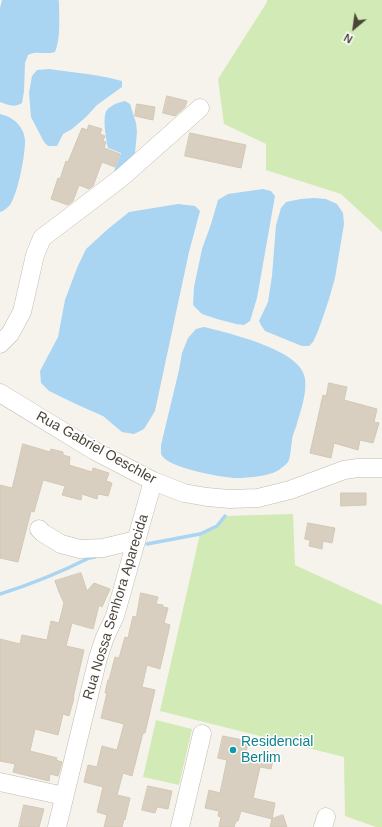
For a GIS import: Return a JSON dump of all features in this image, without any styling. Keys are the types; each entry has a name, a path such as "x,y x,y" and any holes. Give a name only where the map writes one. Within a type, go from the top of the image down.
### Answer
{"street":[{"path":"0,344 10,334 22,312 35,255 42,238 121,178 200,108"},
{"name":"Rua Gabriel Oeschler","path":"0,393 95,451 153,481 184,493 230,499 258,498 290,490 344,470 358,468 382,468"},
{"name":"Rua Nossa Senhora Aparecida","path":"57,827 98,658 116,616 153,481"},
{"path":"39,529 61,544 80,549 103,548 136,540"},
{"path":"180,827 202,734"},
{"path":"0,782 64,796"}],"green space":[{"path":"267,0 382,0 382,232 341,194 266,170 266,144 224,124 218,79"},
{"path":"293,514 295,565 382,605 382,827 376,827 345,816 344,757 160,711 200,534 217,526 225,516"},
{"path":"156,720 192,729 179,785 143,777"}],"water":[{"path":"2,0 59,1 59,34 55,52 34,53 28,55 25,63 22,103 11,106 0,102 0,8"},
{"path":"49,69 94,75 122,81 122,87 97,105 72,129 63,134 57,146 48,146 44,142 31,117 29,93 32,76 37,70"},
{"path":"125,101 130,104 136,123 137,132 135,153 134,158 118,172 114,171 121,153 108,148 106,140 105,117 109,108 115,104"},
{"path":"0,114 7,116 18,124 25,137 25,148 16,192 10,205 0,212"},
{"path":"263,189 271,191 275,196 257,298 250,321 244,325 236,324 202,314 193,305 194,287 202,249 218,200 228,194"},
{"path":"314,198 326,199 337,204 343,213 344,224 335,278 323,317 313,342 309,346 302,346 265,331 259,321 268,302 272,276 276,225 281,208 286,202"},
{"path":"178,204 195,206 200,211 189,252 155,411 144,429 134,434 122,432 103,416 49,391 41,383 40,371 58,337 65,300 86,249 129,212"},
{"path":"204,327 263,344 292,359 301,369 305,379 304,397 293,435 289,460 279,470 265,475 247,478 220,476 173,464 165,459 161,454 161,445 182,353 188,338 196,329"}],"building":[{"path":"167,96 187,101 185,107 175,116 163,113"},
{"path":"137,104 155,107 153,120 135,116"},
{"path":"89,125 102,129 100,134 105,136 103,141 106,142 104,148 120,154 115,167 102,162 93,186 89,189 79,185 73,201 68,205 51,199 58,178 60,179 66,161 68,162 82,128 87,130"},
{"path":"190,133 246,145 241,168 185,156"},
{"path":"329,383 347,387 344,400 377,409 374,422 379,423 373,443 360,440 358,450 334,443 331,458 310,453 323,395 326,396"},
{"path":"23,444 50,452 51,449 63,452 63,455 70,457 69,465 92,472 93,468 109,473 106,481 112,483 108,496 98,494 97,499 82,494 81,500 62,495 65,486 43,480 34,512 31,511 18,562 0,558 0,485 12,488"},
{"path":"341,493 366,493 366,505 341,506"},
{"path":"308,523 335,528 332,543 323,541 322,549 309,546 310,540 305,539"},
{"path":"81,573 87,591 94,583 110,589 102,607 99,605 93,629 72,623 66,646 84,650 69,716 63,714 58,735 35,729 30,751 57,758 56,760 62,762 58,776 50,774 49,781 13,772 15,764 0,761 0,639 20,644 22,635 47,640 51,621 59,623 64,603 55,581"},
{"path":"141,593 158,597 156,604 163,605 163,607 168,608 164,623 170,625 160,669 147,665 142,687 155,690 145,733 143,733 132,776 123,773 117,795 130,798 125,820 124,819 122,827 104,827 107,815 97,812 103,787 84,782 88,765 97,767 102,746 117,750 124,724 101,718 107,693 105,693 115,657 119,658 125,637 128,638 133,616 136,617"},
{"path":"223,736 248,741 246,754 273,760 271,769 260,767 253,798 275,803 272,819 241,811 238,821 236,821 234,827 219,827 221,817 218,816 219,811 205,808 209,790 220,793 227,760 218,758"},
{"path":"148,786 172,791 168,809 157,807 155,813 142,810"},
{"path":"24,805 44,809 39,827 19,827"},
{"path":"283,815 287,827 270,827 272,819"}],"waterway":[{"path":"147,544 200,534 217,526 225,516"},
{"path":"0,594 34,582 89,558 95,557"}],"place":[{"name":"Residencial Berlim","path":"233,750"}]}
